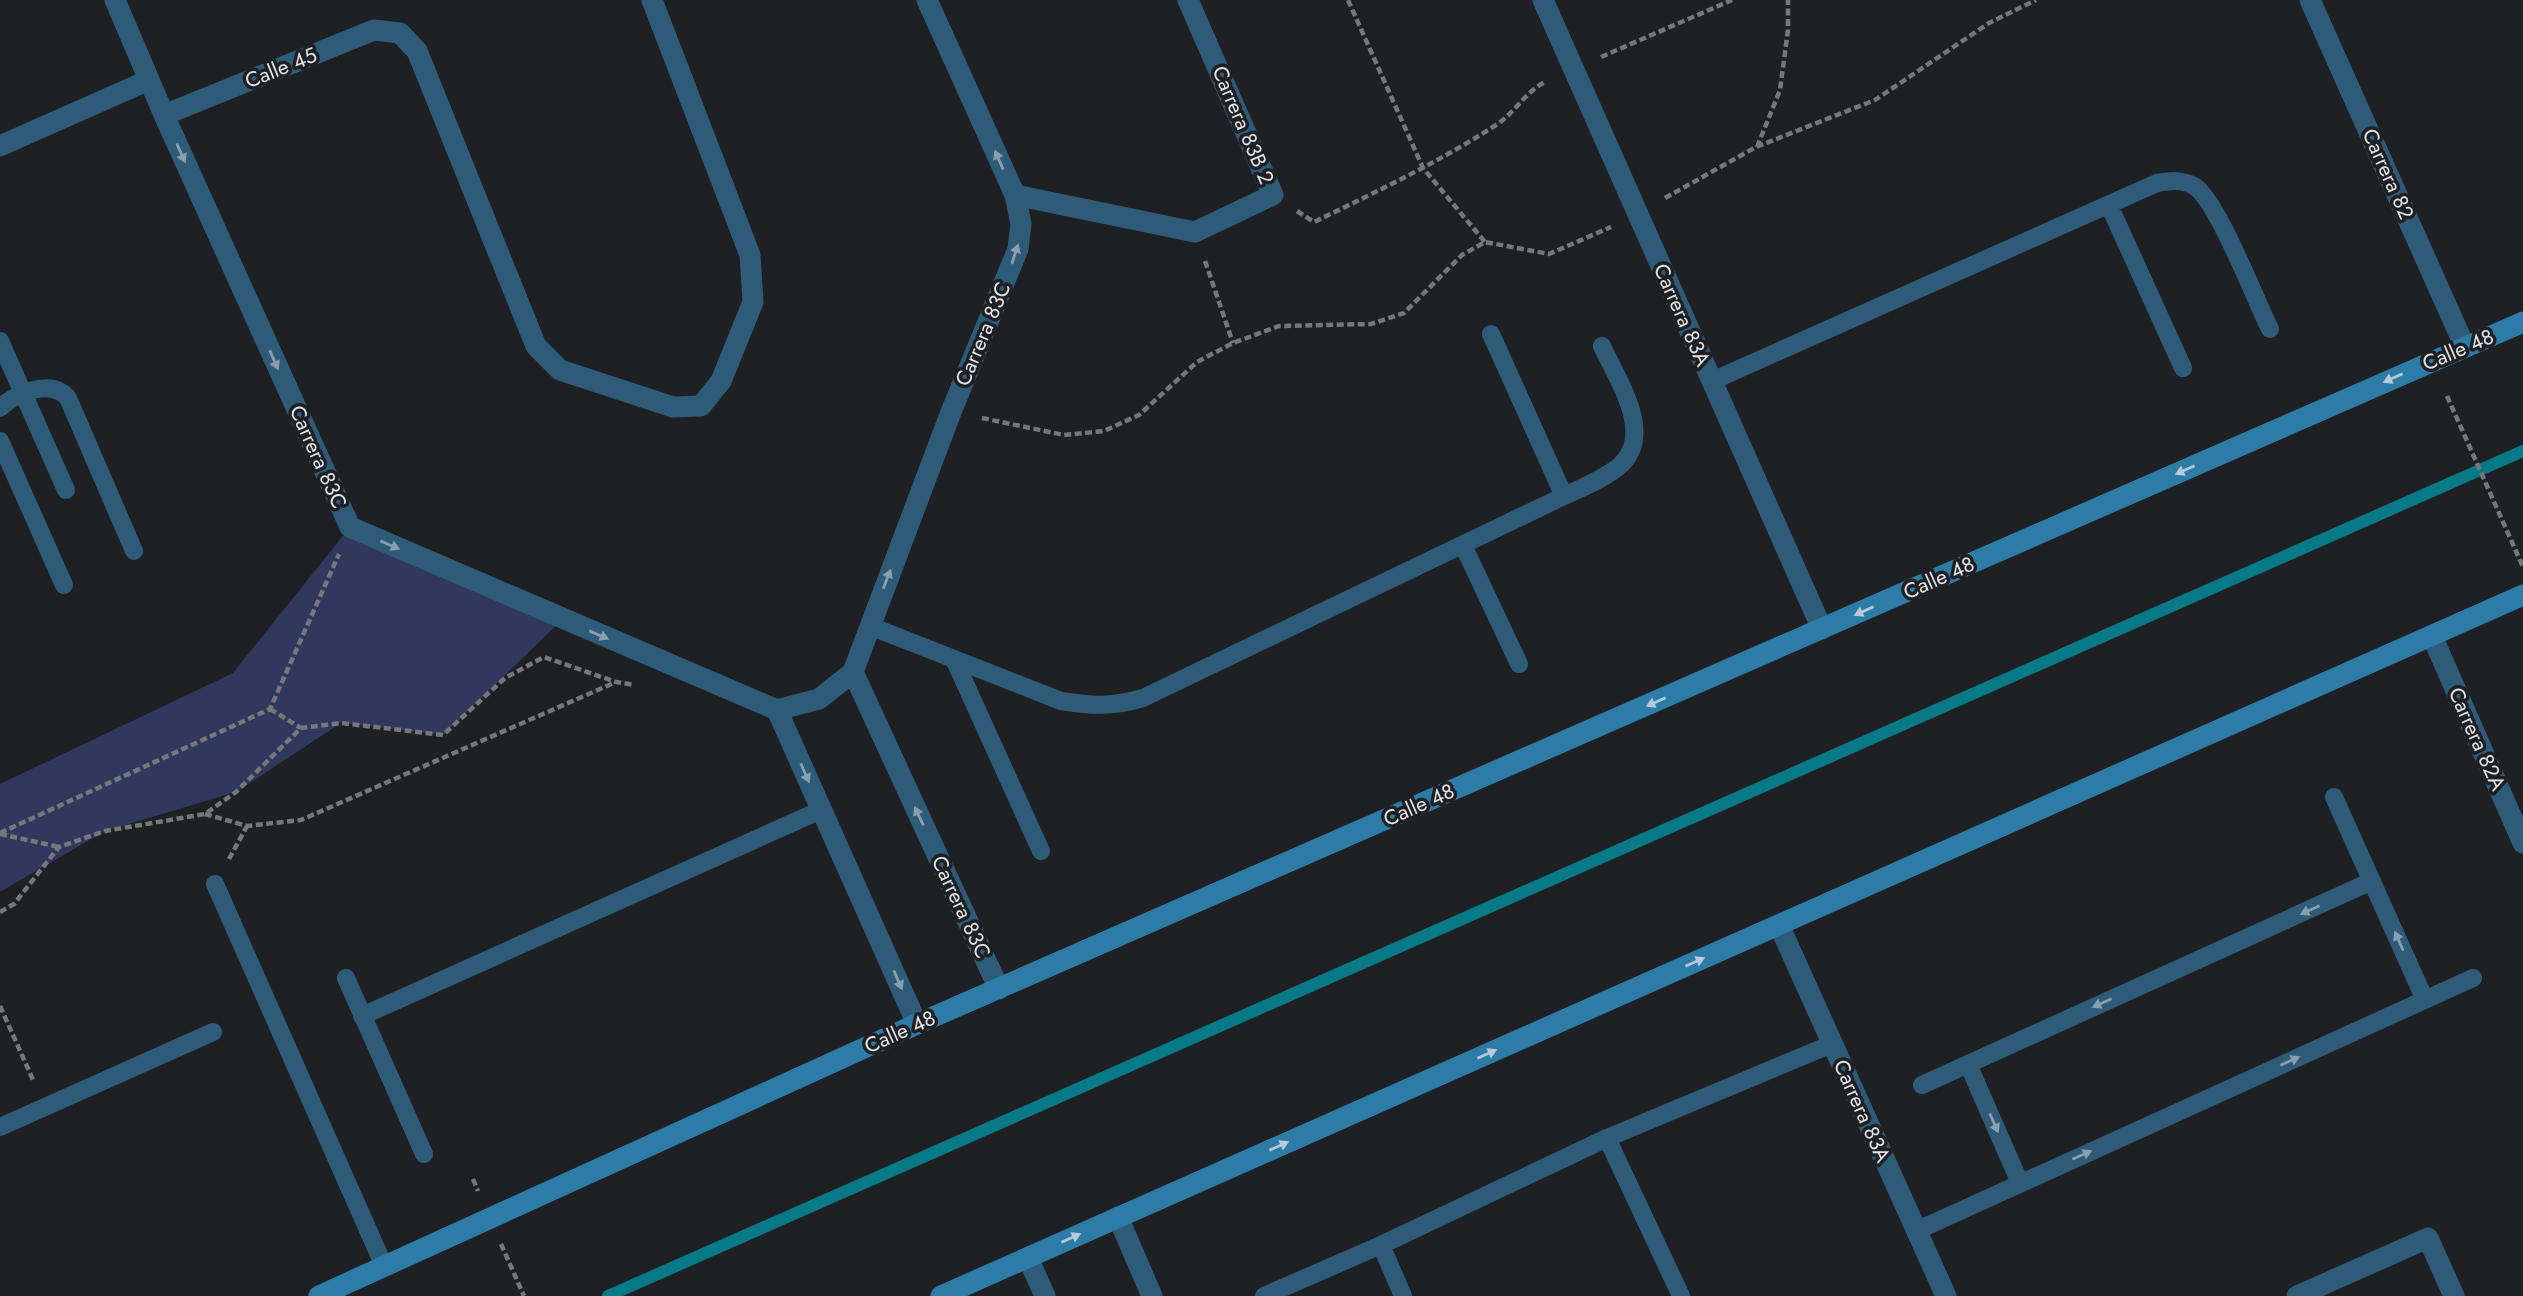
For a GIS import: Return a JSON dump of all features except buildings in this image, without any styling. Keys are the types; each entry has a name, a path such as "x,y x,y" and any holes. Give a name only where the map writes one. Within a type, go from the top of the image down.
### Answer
{"main road":[{"name":"Calle 48","path":"319,1296 917,1024 2523,322"},
{"path":"941,1296 2523,595"}],"street":[{"name":"Carrera 83C","path":"115,0 163,115 350,527 777,710 819,699 853,671 951,412 1018,249 1021,224 1015,195 927,0"},
{"name":"Calle 45","path":"163,115 374,30 400,33 417,51 536,346 560,370 673,407 701,406 721,381 753,302 750,255 652,0"},
{"name":"Carrera 83B 2","path":"1188,0 1273,195 1195,232"},
{"name":"Carrera 83A","path":"1543,0 1822,629"},
{"name":"Carrera 82","path":"2310,0 2465,347"},
{"path":"0,146 149,80"},
{"path":"1015,195 1195,232"},
{"name":"Carrera 82A","path":"2432,636 2523,843"},
{"name":"Carrera 83C","path":"853,671 999,989"},
{"path":"777,710 917,1024"},
{"name":"Carrera 83A","path":"1779,925 1946,1296"},
{"path":"1118,1217 1152,1296"},
{"path":"2297,1296 2428,1238 2454,1296"},
{"path":"1028,1258 1045,1296"}],"lane":[{"path":"1712,382 2157,183 2182,181 2194,186 2212,205 2270,329"},
{"path":"2109,205 2183,368"},
{"path":"1491,334 1564,496"},
{"path":"0,341 66,490"},
{"path":"870,626 1061,701 1092,706 1117,705 1143,698 1619,467 1628,457 1635,429 1633,415 1602,346"},
{"path":"0,408 43,387 57,389 68,398 134,551"},
{"path":"0,441 64,585"},
{"path":"1463,545 1519,664"},
{"path":"954,659 1041,851"},
{"path":"2334,797 2426,1000"},
{"path":"362,1016 821,810"},
{"path":"1922,1085 2372,881"},
{"path":"215,884 384,1266"},
{"path":"345,978 424,1154"},
{"path":"1916,1231 2473,978"},
{"path":"0,1127 213,1032"},
{"path":"1265,1296 1381,1245 1607,1138 1832,1044"},
{"path":"1968,1064 2020,1183"},
{"path":"1607,1138 1681,1296"},
{"path":"1381,1245 1403,1296"}],"path":[{"path":"1348,0 1423,168 1485,242 1549,254 1637,214 1756,147 1875,100 1989,23 2036,0"},
{"path":"1273,195 1314,222 1423,168 1499,123 1536,87 1732,0"},
{"path":"1756,147 1780,90 1788,30 1788,0"},
{"path":"1195,232 1233,343"},
{"path":"951,412 1064,435 1104,430 1139,415 1197,362 1233,343 1279,326 1371,324 1404,313 1462,255 1485,242"},
{"path":"2447,396 2523,567"},
{"path":"0,834 270,709 350,527"},
{"path":"205,814 236,792 301,728 341,723 443,735 505,678 544,657 616,682 643,687"},
{"path":"0,834 59,847 105,831 205,814 247,826 302,820 616,682"},
{"path":"270,709 301,728"},
{"path":"215,884 247,826"},
{"path":"0,912 14,904 59,847"},
{"path":"0,1006 45,1107"},
{"path":"509,1263 524,1296"}],"shaded area":[{"path":"350,527 563,619 443,735 341,723 236,792 105,831 0,892 0,784 233,673"}],"waterway":[{"path":"608,1296 2523,451"}]}
